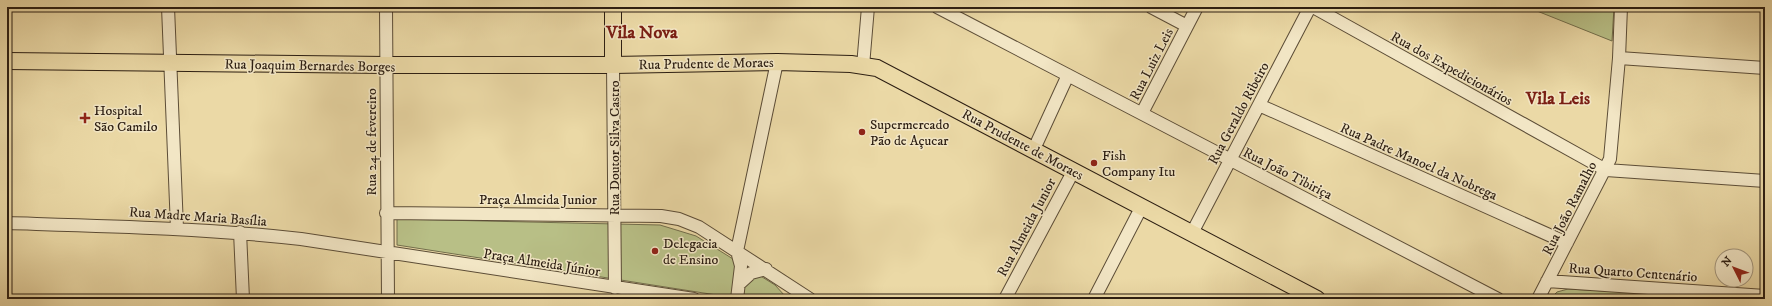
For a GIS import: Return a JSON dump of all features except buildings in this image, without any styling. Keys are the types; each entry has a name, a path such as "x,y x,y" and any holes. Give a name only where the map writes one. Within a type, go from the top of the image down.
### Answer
{"main road":[{"name":"Rua Doutor Silva Castro","path":"613,7 613,65"},
{"name":"Rua Joaquim Bernardes Borges","path":"7,61 386,66 613,65"},
{"name":"Rua Prudente de Moraes","path":"613,65 777,62 851,64 877,68 1034,149 1317,299"}],"street":[{"path":"168,7 177,228"},
{"name":"Rua 24 de fevereiro","path":"386,7 386,253 388,299"},
{"path":"863,66 868,7"},
{"name":"Rua João Tibiriça","path":"937,7 1498,299"},
{"path":"1151,7 1187,26"},
{"name":"Rua Luiz Leis","path":"1142,113 1197,7"},
{"name":"Rua Geraldo Ribeiro","path":"1192,233 1312,7"},
{"name":"Rua dos Expedicionários","path":"1312,7 1606,170 1765,181"},
{"name":"Rua João Ramalho","path":"1538,299 1606,170 1610,159 1619,58 1621,7"},
{"path":"1619,58 1765,68"},
{"path":"737,299 740,266 737,251 777,62"},
{"name":"Rua Doutor Silva Castro","path":"613,65 614,288"},
{"path":"1034,149 1068,75"},
{"name":"Rua Padre Manoel da Nobrega","path":"1259,105 1567,243"},
{"name":"Rua Almeida Junior","path":"1005,299 1074,170"},
{"path":"1094,299 1142,206"},
{"name":"Praça Almeida Junior","path":"386,213 661,216 679,220 699,228 766,269 810,299"},
{"name":"Rua Madre Maria Basília","path":"7,223 177,228 240,232 301,239 386,253"},
{"path":"240,232 243,299"},
{"name":"Praça Almeida Júnior","path":"386,253 694,299"},
{"path":"739,284 751,273 766,269"},
{"name":"Rua Quarto Centenário","path":"1547,281 1649,293 1713,292 1765,296"},
{"path":"788,284 792,299"},
{"path":"1698,299 1713,292"}],"green space":[{"path":"1527,7 1614,7 1612,41"},
{"path":"397,219 660,225 696,236 775,285 785,296 785,299 742,299 397,245"},
{"path":"1568,289 1643,293 1646,299 1550,299 1557,292"}],"waterway":[{"path":"1751,7 1765,11"}],"place":[{"name":"Hospital São Camilo","path":"85,118"},
{"name":"Supermercado Pão de Açucar","path":"862,132"},
{"name":"Fish Company Itu","path":"1094,163"},
{"name":"Delegacia de Ensino","path":"655,251"}],"district":[{"name":"Vila Nova","path":"642,32"},
{"name":"Vila Leis","path":"1558,98"}]}
